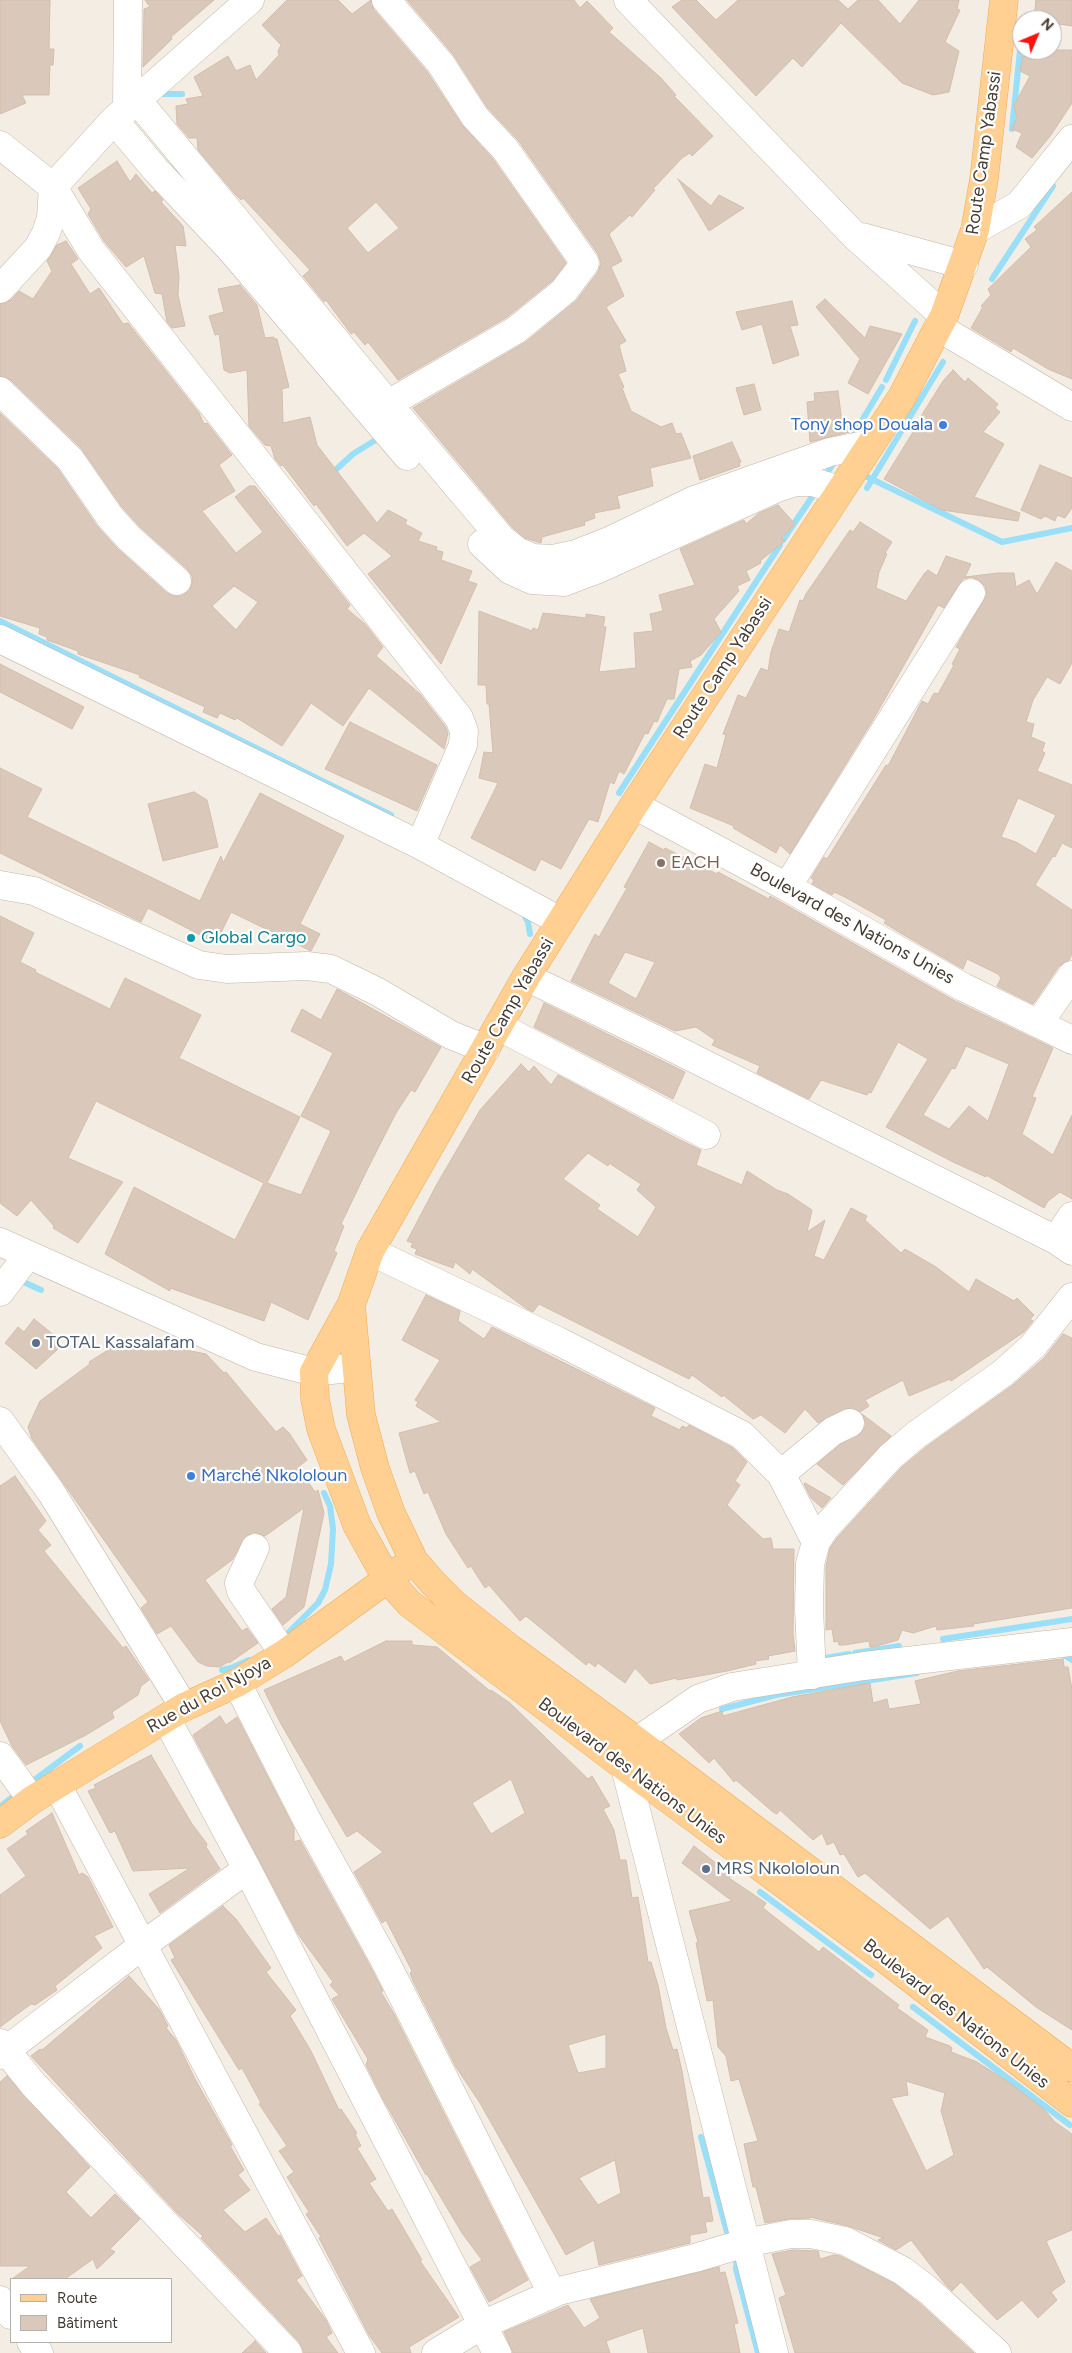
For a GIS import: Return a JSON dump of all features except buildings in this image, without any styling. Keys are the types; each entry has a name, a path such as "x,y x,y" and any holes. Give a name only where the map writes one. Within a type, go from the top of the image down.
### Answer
{"main road":[{"name":"Route Camp Yabassi","path":"351,1305 370,1251 526,977 634,805 902,397 941,321 964,265 975,230 984,179 1004,0"},
{"name":"Boulevard des Nations Unies","path":"351,1305 361,1415 375,1468 390,1513 414,1560 434,1584 466,1614 568,1693 637,1741 784,1868 884,1958 1072,2103"},
{"path":"314,1372 351,1305"},
{"name":"Boulevard des Nations Unies","path":"314,1372 315,1399 321,1429 357,1525 387,1579 410,1604 625,1767 784,1868 1072,2068"},
{"name":"Rue du Roi Njoya","path":"0,1824 32,1800 175,1712 237,1683 284,1654 414,1560"}],"street":[{"path":"128,0 126,110 155,169 232,251 482,544 510,570 532,580 564,582 596,570 777,488 796,482 813,482 842,487"},
{"path":"0,289 38,248 46,233 51,218 53,186 126,110 250,0"},
{"path":"386,0 441,64 475,117 506,149 585,263 564,291 516,330 388,404"},
{"path":"628,0 855,236 941,321 1072,407"},
{"path":"126,110 388,404 501,538 517,551 533,558 553,559 576,554 609,542 692,501 830,452 866,451"},
{"path":"975,230 1019,205 1072,139"},
{"path":"0,145 53,186 91,250 459,718 464,731 463,745 420,845"},
{"path":"855,236 964,265"},
{"path":"0,391 70,459 110,517 128,538 177,581"},
{"path":"788,887 971,593"},
{"path":"0,639 420,845 560,921"},
{"name":"Boulevard des Nations Unies","path":"634,805 788,887 964,987 1072,1040"},
{"path":"0,885 34,891 199,966 227,969 307,966 331,969 378,992 451,1035 492,1038 706,1135"},
{"path":"1039,1023 1072,975"},
{"path":"526,977 657,1040 1064,1245 1072,1216"},
{"path":"0,1242 256,1357 314,1372 356,1367"},
{"path":"370,1251 558,1341 742,1435 781,1474 816,1542"},
{"path":"0,1292 28,1255"},
{"path":"812,1675 809,1600 810,1564 816,1542 825,1528 891,1456 916,1435 1003,1373 1033,1346 1072,1297"},
{"path":"0,1421 51,1492 175,1712 247,1870 497,2353"},
{"path":"781,1474 833,1431 850,1423"},
{"path":"256,1548 239,1583 240,1591 284,1654"},
{"path":"774,2353 625,1767 637,1741 698,1699 732,1687 864,1666 1072,1642"},
{"path":"237,1683 307,1820 384,1960 552,2293"},
{"path":"0,1756 32,1800"},
{"path":"57,1785 360,2353"},
{"path":"247,1870 2,2050 288,2353"},
{"path":"436,2353 482,2325 552,2293 695,2258 745,2243 791,2234 811,2234 845,2241 903,2271 997,2353"},
{"path":"0,2300 10,2314"}],"waterway":[{"path":"1012,129 1019,60"},
{"path":"156,94 182,94"},
{"path":"992,279 1053,186"},
{"path":"886,380 915,321"},
{"path":"867,488 943,362"},
{"path":"851,439 882,387"},
{"path":"330,475 353,454 382,436"},
{"path":"824,478 836,459"},
{"path":"859,473 1002,542 1072,528"},
{"path":"783,540 816,491"},
{"path":"619,793 780,545"},
{"path":"0,621 391,815"},
{"path":"522,911 528,922 530,934"},
{"path":"17,1279 41,1290"},
{"path":"281,1640 318,1603 325,1590 331,1564 333,1529 330,1506 324,1493"},
{"path":"943,1639 1072,1619"},
{"path":"855,1653 899,1646"},
{"path":"1061,1653 1072,1660"},
{"path":"820,1659 849,1654"},
{"path":"222,1670 249,1660"},
{"path":"722,1709 776,1695 917,1673"},
{"path":"29,1784 80,1746"},
{"path":"0,1807 11,1798"},
{"path":"760,1892 871,1975"},
{"path":"913,2007 1070,2125"},
{"path":"701,2137 727,2232 732,2241"},
{"path":"737,2253 736,2269 758,2353"}],"place":[{"name":"Tony shop Douala","path":"943,425"},
{"name":"EACH","path":"661,863"},
{"name":"Global Cargo","path":"191,938"},
{"name":"TOTAL Kassalafam","path":"36,1343"},
{"name":"Marché Nkololoun","path":"191,1476"},
{"name":"MRS Nkololoun","path":"706,1869"}]}
